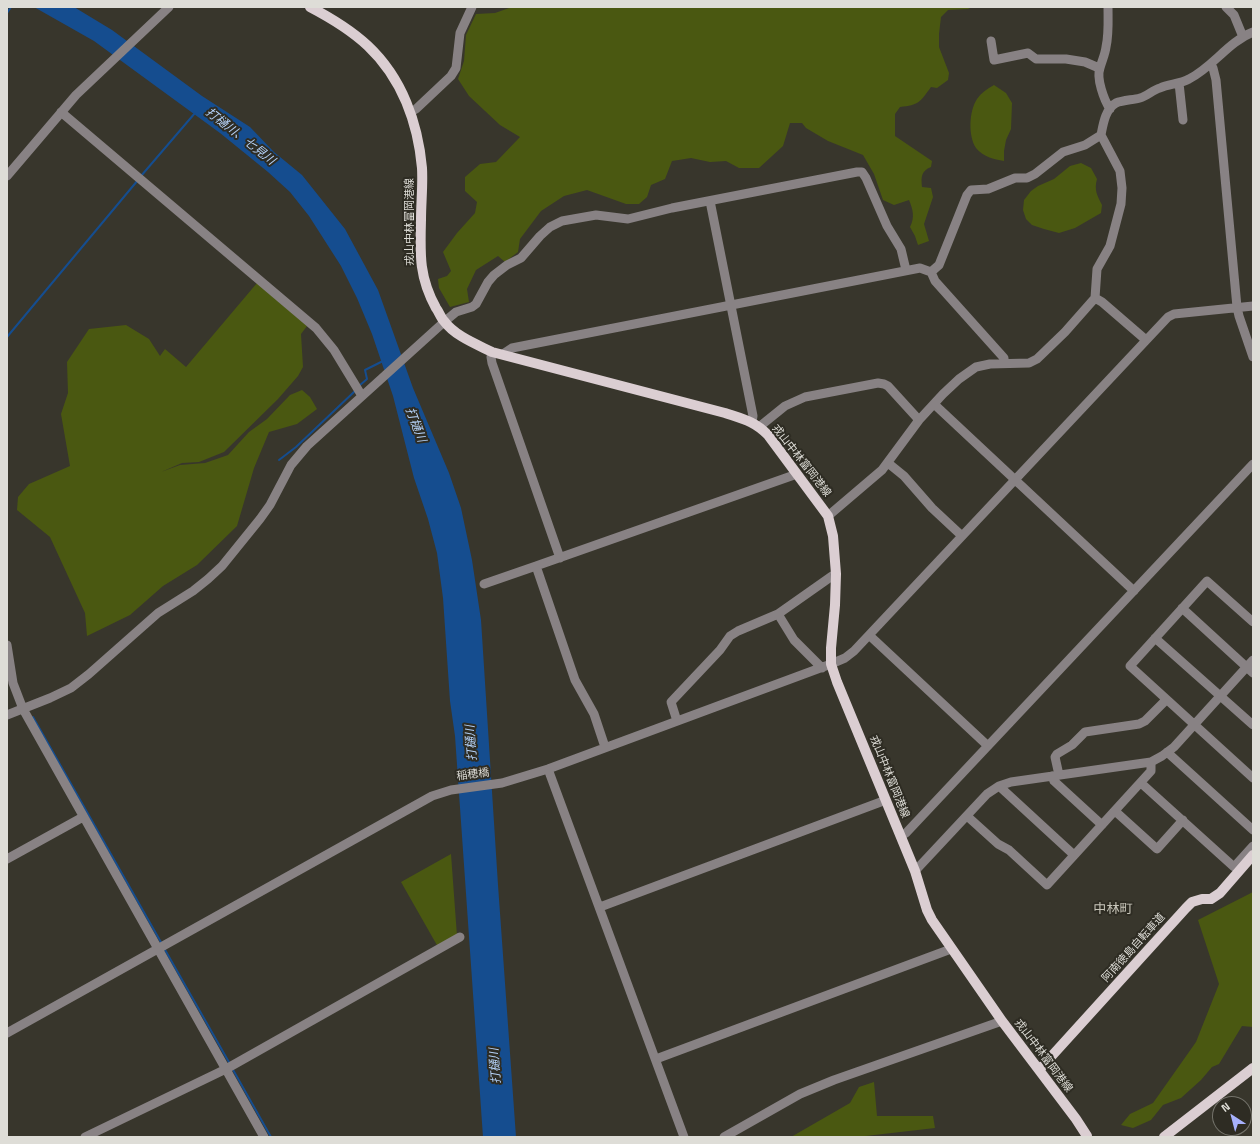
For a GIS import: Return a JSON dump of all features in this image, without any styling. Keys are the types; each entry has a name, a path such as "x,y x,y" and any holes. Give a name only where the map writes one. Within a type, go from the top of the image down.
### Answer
{"main road":[{"name":"戎山中林富岡港線","path":"310,7 350,31 369,47 386,67 400,88 411,112 418,136 422,169 420,255 423,277 429,295 444,322 467,339 492,352 725,413 755,424 768,435 828,516 833,536 836,574 831,648 826,666 901,836 915,871 927,910 932,920 1002,1021 1087,1137"},
{"name":"阿南徳島自転車道","path":"1039,1070 1186,908 1192,902 1202,899 1211,899 1220,893 1253,855"},
{"path":"1164,1137 1253,1068"}],"street":[{"path":"7,176 76,96 168,7"},
{"path":"411,112 446,81 456,68 460,33 472,7"},
{"path":"1108,7 1106,48 1104,60 1099,68 1099,75 1104,98 1110,109"},
{"path":"1226,7 1234,15 1243,37"},
{"path":"828,516 882,470 919,420 959,379 976,367 990,364 1029,363 1065,332 1095,298 1097,269 1110,246 1121,204 1122,188 1120,171 1101,135 1106,115 1116,103 1143,97 1160,87 1189,79 1211,65 1243,37 1253,32"},
{"path":"991,41 994,60 1028,54 1036,59 1066,58 1085,62 1099,68"},
{"path":"1211,65 1216,80 1238,316 1253,357"},
{"path":"1179,83 1184,120"},
{"path":"61,112 316,328 334,350 362,396"},
{"path":"931,272 939,265 967,195 971,190 988,189 1015,178 1026,178 1035,174 1063,152 1085,145 1101,135"},
{"path":"7,715 71,688 158,613 193,591 208,579 222,566 260,519 270,505 291,465 299,454 444,322 456,312 472,307 476,304 488,282 494,275 507,265 521,258 540,236 550,227 562,221 596,215 628,219 659,211 862,172 887,226 901,249 906,270"},
{"path":"710,201 755,424 785,406 805,397 878,383 888,386 919,420"},
{"path":"503,354 512,348 920,268 931,272 935,281 1004,358 1004,363"},
{"path":"1095,298 1102,302 1146,340"},
{"name":"稲穂橋","path":"7,1034 432,796 451,790 498,784 548,769 845,658 854,651 1168,317 1174,314 1253,306"},
{"path":"492,352 492,363 560,558"},
{"path":"934,404 1134,591"},
{"path":"888,463 904,476 932,508 962,536"},
{"path":"901,836 906,833 1253,464"},
{"path":"484,584 797,474"},
{"path":"536,566 575,680 594,714 606,747"},
{"path":"677,721 671,702 720,650 730,636 738,631 778,614 836,574"},
{"path":"1253,622 1207,581 1130,666 1253,778"},
{"path":"1182,608 1250,670"},
{"path":"778,614 794,640 826,666"},
{"path":"869,635 988,746"},
{"path":"1155,638 1253,725"},
{"path":"7,645 13,682 23,709 264,1137"},
{"path":"915,871 987,794 999,786 1011,782 1151,762 1162,756 1195,724 1220,696 1250,670 1253,660"},
{"path":"1102,826 1054,782 1055,757 1057,754 1072,745 1083,733 1138,724 1145,721 1166,700"},
{"path":"1167,752 1253,830"},
{"path":"967,816 998,844 1009,850 1047,885 1141,783 1151,771 1151,762"},
{"path":"548,769 684,1137"},
{"path":"1141,783 1234,867 1253,846"},
{"path":"999,786 1074,855"},
{"path":"600,907 886,800"},
{"path":"1115,811 1157,849 1183,820"},
{"path":"7,859 83,817"},
{"path":"85,1137 226,1069 460,937"},
{"path":"656,1059 951,948"},
{"path":"724,1137 794,1098 834,1080 1002,1021"}],"green space":[{"path":"512,7 972,7 968,9 948,10 941,17 939,47 949,73 948,80 937,88 931,87 918,102 900,107 895,114 895,136 932,161 931,167 925,170 922,175 922,187 931,188 933,197 924,224 929,241 918,245 910,227 913,220 913,214 909,200 894,205 883,200 874,174 863,155 828,141 806,128 802,123 790,123 783,146 759,168 739,168 726,161 710,162 691,158 672,161 665,179 651,185 647,197 639,204 626,204 587,190 564,196 541,211 520,239 518,252 505,262 498,256 476,270 467,289 469,302 450,307 439,288 438,279 447,276 451,271 443,252 457,233 475,213 477,202 465,191 465,177 480,164 496,162 520,137 500,125 469,96 458,79 464,61 466,35 476,14 495,13"},
{"path":"994,85 1006,93 1012,103 1011,129 1006,140 1004,161 982,154 976,148 973,143 970,124 972,110 977,99"},
{"path":"1081,163 1091,168 1097,179 1096,189 1102,205 1101,213 1075,228 1059,233 1032,225 1026,219 1023,210 1024,200 1031,191 1054,179 1070,166"},
{"path":"257,283 307,326 301,334 303,367 298,376 278,399 224,452 199,462 182,463 161,472 180,465 205,463 228,455 249,432 267,419 290,395 302,390 310,397 317,409 297,424 269,432 254,468 237,526 197,565 163,586 130,615 87,636 85,613 50,537 17,510 18,497 29,484 70,466 61,414 68,393 67,362 89,329 126,325 149,339 160,356 165,349 186,367"},
{"path":"451,854 457,936 438,947 401,882"},
{"path":"1253,892 1253,1027 1242,1026 1219,1064 1212,1067 1201,1080 1181,1098 1163,1105 1151,1120 1133,1128 1121,1125 1130,1114 1153,1103 1196,1042 1219,984 1198,920"},
{"path":"874,1082 877,1116 933,1116 935,1128 857,1137 791,1137 850,1103 859,1087"}],"water":[{"path":"34,7 74,7 112,30 202,96 250,127 274,152 302,175 345,229 378,290 413,388 449,473 461,508 472,560 481,620 516,1137 483,1137 455,736 450,701 443,598 437,553 428,519 414,478 393,396 372,334 357,298 341,266 309,216 290,192 268,172 220,133 94,41"}],"waterway":[{"path":"7,13 11,7"},
{"path":"141,176 195,113"},
{"path":"7,337 138,180"},
{"path":"359,386 367,379 365,370 383,361"},
{"path":"279,460 296,447 355,391"},
{"path":"33,717 162,944"},
{"path":"164,948 230,1064"},
{"path":"232,1068 271,1137"}],"district":[{"name":"中林町","path":"1113,910"}],"water label":[{"name":"打樋川、七見川","path":"240,137"},
{"name":"打樋川","path":"415,425"},
{"name":"打樋川","path":"472,743"},
{"name":"打樋川","path":"496,1066"}]}
